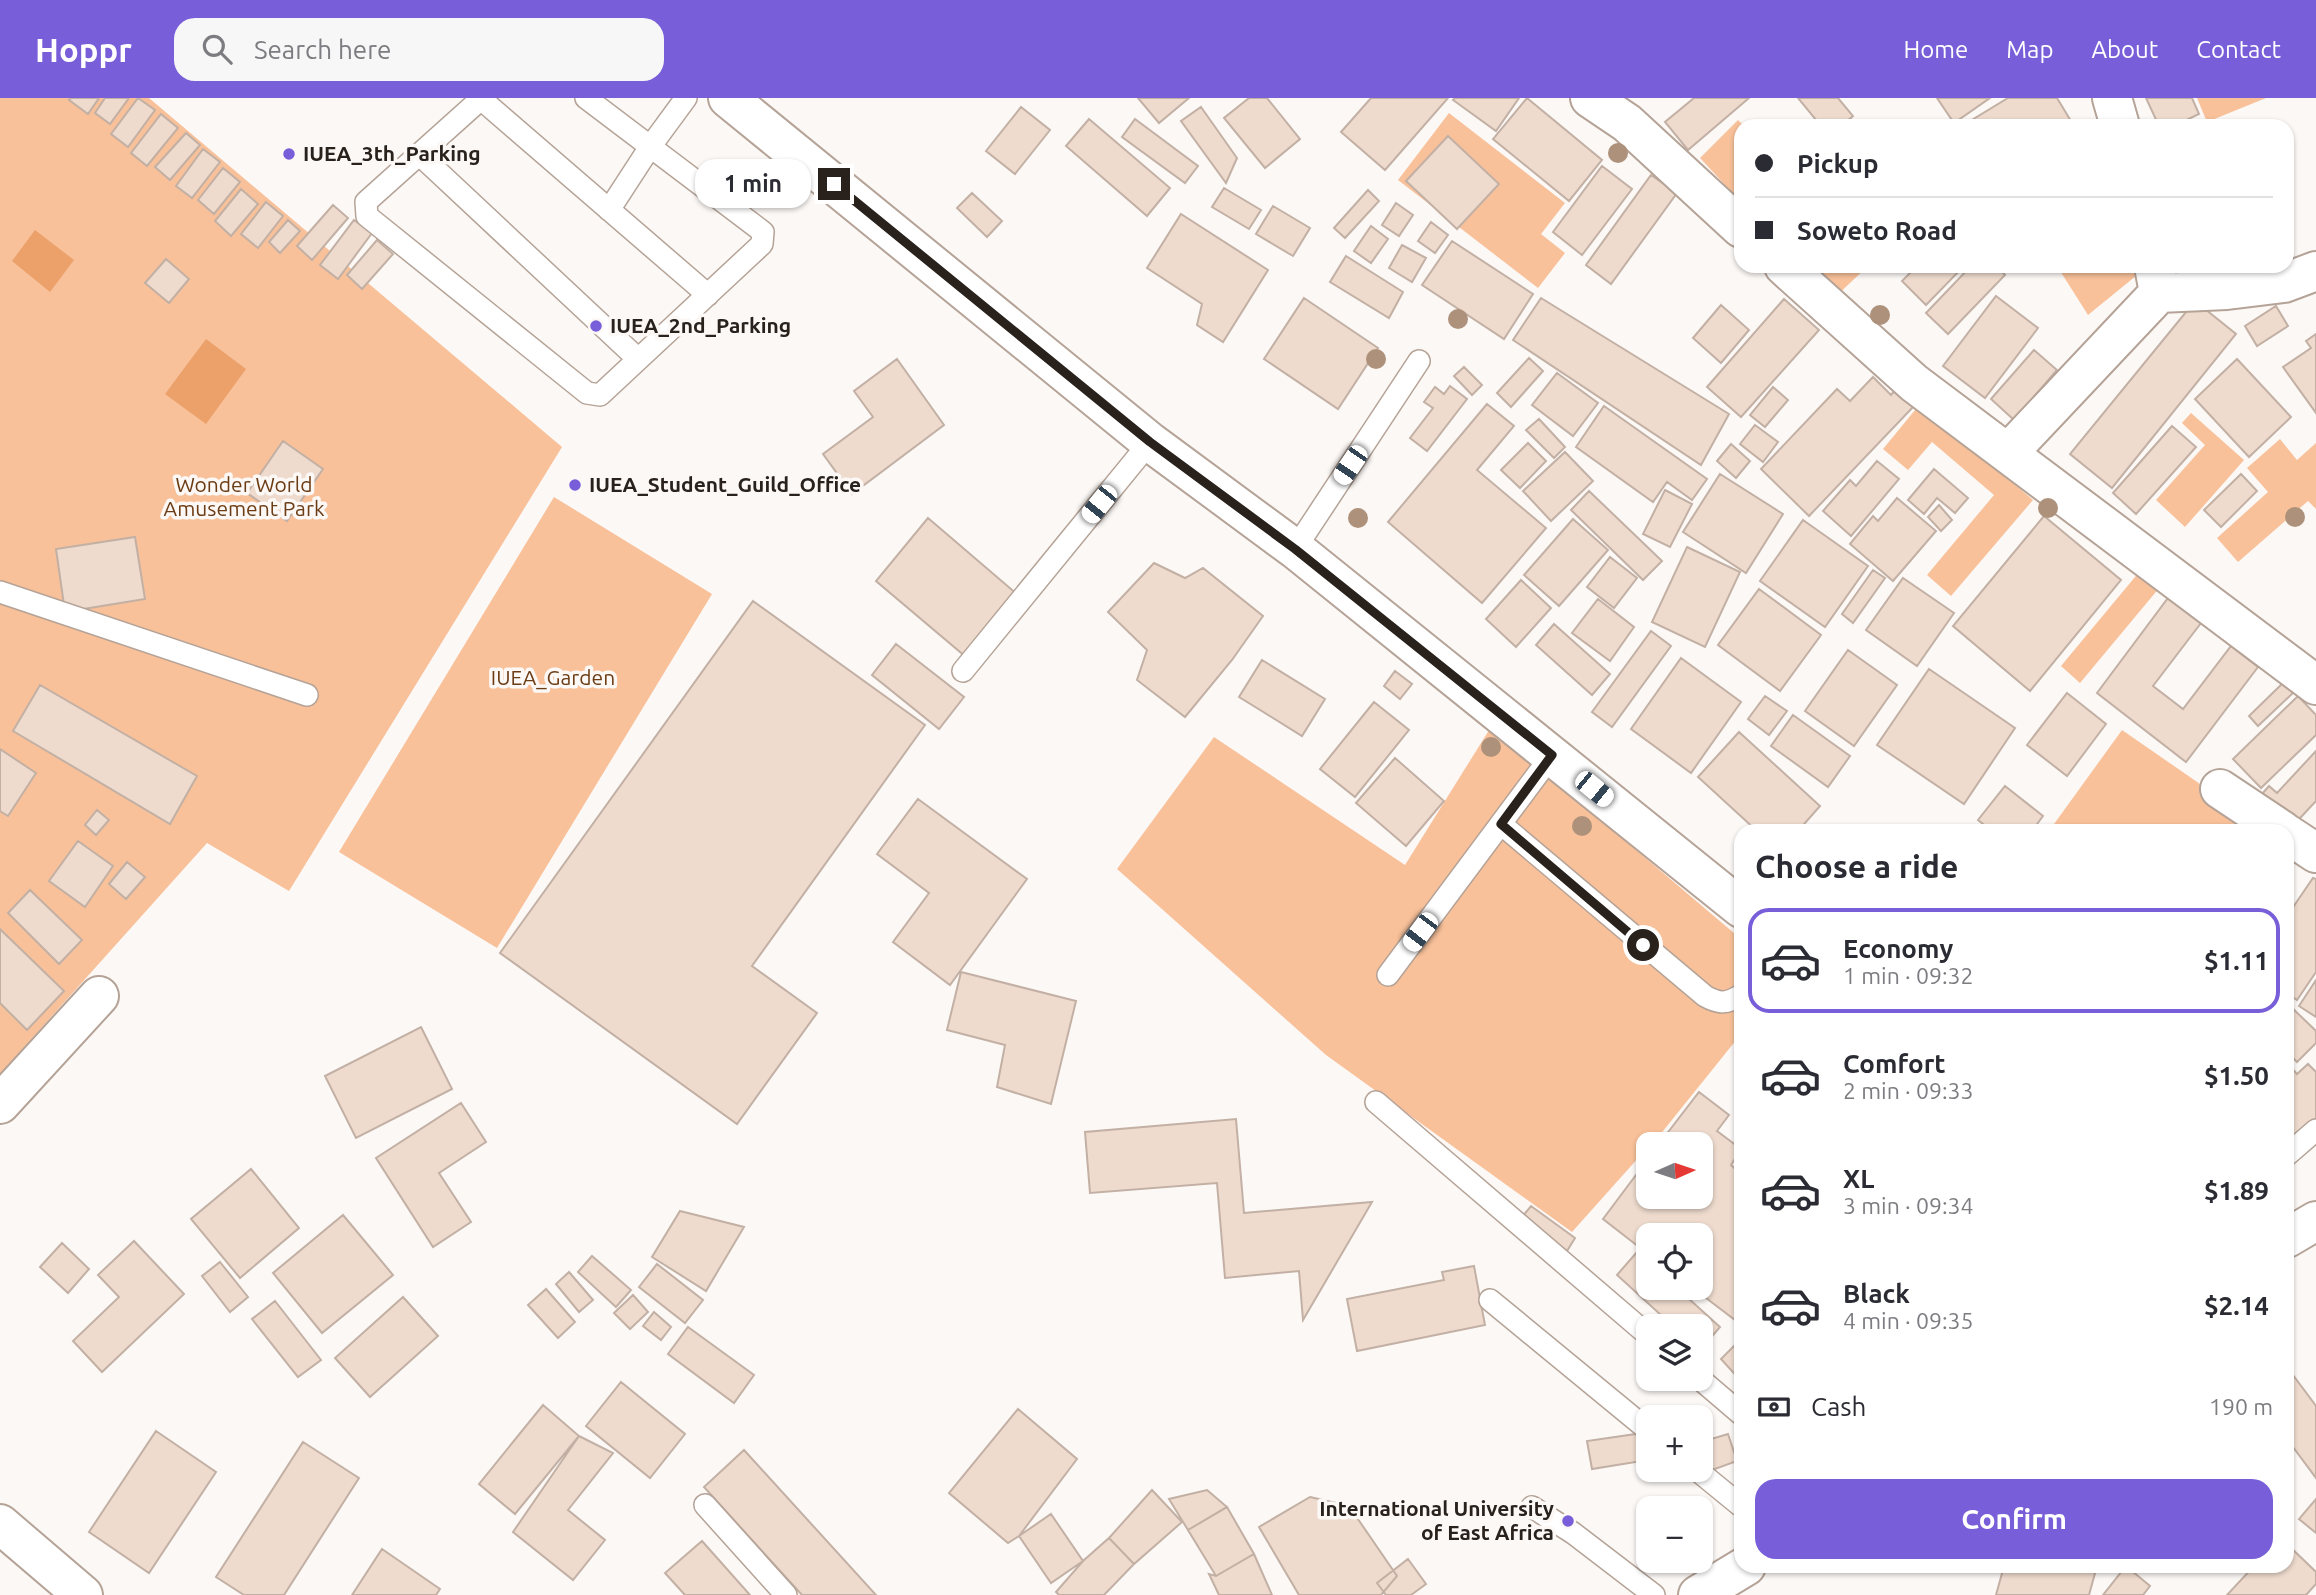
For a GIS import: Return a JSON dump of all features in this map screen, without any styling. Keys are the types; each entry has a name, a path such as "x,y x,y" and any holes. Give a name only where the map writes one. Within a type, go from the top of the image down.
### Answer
{"street":[{"path":"728,98 1150,442 1295,549 1734,902"},
{"path":"1590,98 1627,123 1734,222"},
{"path":"2112,98 2118,119"},
{"path":"2008,452 2156,280 2227,290 2284,283 2316,271"},
{"path":"1792,273 1914,383 2316,685"},
{"path":"2220,789 2272,824"},
{"path":"2294,839 2316,853"},
{"path":"0,1104 99,996"},
{"path":"2294,1234 2316,1221"},
{"path":"0,1524 83,1595"},
{"path":"1698,1595 1734,1573"}],"lane":[{"path":"586,98 763,232 762,244 708,295 600,395 587,393 367,216 366,202 482,99 708,295"},
{"path":"609,210 650,146 686,98"},
{"path":"420,155 638,359"},
{"path":"1295,549 1419,361"},
{"path":"963,671 1150,442"},
{"path":"0,592 307,695"},
{"path":"1388,975 1552,755"},
{"path":"1501,824 1705,996 1718,1003 1734,1000"},
{"path":"1376,1102 1636,1325"},
{"path":"2294,1149 2316,1130"},
{"path":"1490,1300 1636,1420"},
{"path":"1713,1390 1734,1408"},
{"path":"1712,1482 1734,1500"},
{"path":"705,1505 786,1595"},
{"path":"1532,1507 1573,1533 1654,1595"}],"green space":[{"name":"Wonder World Amusement Park","path":"0,98 149,98 562,447 289,891 207,843 0,1074"},
{"path":"2197,98 2266,98 2214,119 2206,119"},
{"path":"1449,113 1565,203 1541,234 1565,253 1538,288 1398,180"},
{"path":"1734,124 1734,194 1700,158"},
{"path":"1809,273 1861,273 1833,299"},
{"path":"2061,273 2140,273 2088,315"},
{"path":"1920,404 2033,500 1951,596 1927,575 1994,495 1932,442 1908,470 1883,449"},
{"path":"2191,413 2244,460 2185,527 2156,500 2205,445 2182,423"},
{"path":"2280,439 2297,460 2316,443 2316,509 2308,501 2238,562 2217,538 2268,492 2247,468"},
{"name":"IUEA_Garden","path":"554,497 712,594 497,948 339,852"},
{"path":"2140,571 2160,587 2080,683 2061,666"},
{"path":"1491,727 1734,933 1734,1043 1662,1132 1636,1132 1636,1160 1572,1232 1326,1055 1117,869 1214,737 1405,865"},
{"path":"2122,730 2258,824 2054,824"}],"shaded area":[{"path":"35,230 74,260 50,292 12,261"},
{"path":"206,339 246,369 206,424 165,394"}],"building":[{"path":"99,98 88,114 69,100"},
{"path":"105,98 129,98 110,124 95,113"},
{"path":"138,98 155,110 128,147 111,134"},
{"path":"1138,98 1189,98 1159,123"},
{"path":"1249,98 1267,98 1300,139 1265,168 1224,118"},
{"path":"1371,98 1448,98 1385,170 1341,132"},
{"path":"1519,98 1496,131 1453,100"},
{"path":"1527,98 1602,160 1569,201 1493,139"},
{"path":"1694,98 1749,98 1688,150 1665,122"},
{"path":"1798,98 1838,98 1853,116 1849,119 1815,119"},
{"path":"1937,98 1990,98 1960,119 1951,119"},
{"path":"2008,98 2057,98 2070,119 1974,119"},
{"path":"2146,98 2192,98 2199,114 2189,119 2156,119"},
{"path":"1021,107 1050,130 1015,174 986,151"},
{"path":"1201,107 1237,158 1226,183 1181,121"},
{"path":"161,114 178,128 147,166 131,153"},
{"path":"1089,119 1170,188 1147,216 1066,146"},
{"path":"1135,119 1198,166 1185,183 1122,137"},
{"path":"186,133 200,145 170,180 155,167"},
{"path":"1448,136 1499,184 1457,229 1406,181"},
{"path":"203,149 220,162 192,198 176,186"},
{"path":"1602,166 1632,189 1582,255 1553,232"},
{"path":"223,168 240,182 214,214 198,200"},
{"path":"1651,175 1677,193 1611,284 1586,265"},
{"path":"1224,188 1261,210 1249,229 1212,207"},
{"path":"241,189 258,204 231,236 215,221"},
{"path":"1368,190 1379,201 1345,238 1334,228"},
{"path":"972,193 1002,221 987,237 957,208"},
{"path":"266,202 283,216 258,248 241,234"},
{"path":"1396,203 1413,215 1399,236 1382,225"},
{"path":"333,205 348,218 312,260 297,246"},
{"path":"1273,206 1310,228 1293,256 1256,234"},
{"path":"1181,214 1268,270 1223,342 1197,325 1202,304 1147,268"},
{"path":"288,220 300,231 280,253 269,242"},
{"path":"354,220 372,233 338,279 320,265"},
{"path":"1431,222 1448,235 1435,253 1418,241"},
{"path":"1371,226 1388,239 1371,263 1354,251"},
{"path":"377,240 393,254 362,289 347,275"},
{"path":"1452,241 1533,294 1504,339 1422,285"},
{"path":"1402,245 1426,258 1412,282 1389,268"},
{"path":"1346,256 1403,292 1389,318 1330,282"},
{"path":"166,259 189,279 169,303 145,283"},
{"path":"1910,273 1957,273 1926,305 1902,281"},
{"path":"1964,273 2005,275 1948,334 1926,313"},
{"path":"2179,273 2211,273 2181,280"},
{"path":"1996,296 2038,328 1985,398 1943,366"},
{"path":"1304,298 1378,348 1338,409 1264,359"},
{"path":"1541,298 1729,414 1701,465 1513,340"},
{"path":"1784,299 1819,330 1741,417 1707,387"},
{"path":"2195,301 2236,334 2112,488 2070,454"},
{"path":"1721,305 1749,330 1721,363 1693,338"},
{"path":"2276,306 2288,326 2257,346 2245,326"},
{"path":"2316,334 2316,413 2283,367 2311,348 2306,341"},
{"path":"2034,350 2057,370 2014,420 1991,399"},
{"path":"1529,358 1543,371 1511,407 1497,393"},
{"path":"897,359 944,425 852,494 823,454 873,417 854,391"},
{"path":"2237,359 2291,417 2249,457 2195,399"},
{"path":"1464,367 1482,385 1472,395 1454,376"},
{"path":"1557,373 1598,403 1573,436 1532,405"},
{"path":"1873,377 1891,395 1896,389 1914,406 1809,516 1761,469 1837,389 1850,401"},
{"path":"1450,386 1467,399 1427,451 1410,438 1433,408 1424,402 1435,387 1444,394"},
{"path":"1773,387 1788,400 1765,427 1750,415"},
{"path":"1487,404 1514,426 1477,470 1546,528 1482,603 1388,522"},
{"path":"1604,406 1707,479 1692,500 1667,482 1653,502 1576,447"},
{"path":"1539,419 1565,447 1554,458 1526,430"},
{"path":"1755,425 1778,442 1763,462 1740,444"},
{"path":"2172,426 2196,447 2136,514 2113,493"},
{"path":"283,441 323,469 287,521 247,493"},
{"path":"1528,443 1546,461 1520,488 1501,470"},
{"path":"1731,444 1750,461 1736,478 1717,461"},
{"path":"1565,452 1593,481 1551,521 1523,491"},
{"path":"1877,461 1899,479 1851,536 1823,511 1850,480 1856,486"},
{"path":"1934,469 1968,498 1955,513 1937,498 1924,514 1908,500"},
{"path":"1720,474 1783,514 1746,573 1683,532"},
{"path":"2241,474 2257,491 2221,527 2204,510"},
{"path":"1665,490 1692,504 1670,547 1643,534"},
{"path":"1589,491 1662,561 1643,580 1571,510"},
{"path":"1897,498 1936,531 1893,581 1850,544 1873,516 1878,521"},
{"path":"1939,505 1952,520 1941,531 1928,517"},
{"path":"2044,516 2121,580 2030,691 1953,626"},
{"path":"928,518 1018,595 966,657 876,581"},
{"path":"1573,519 1608,550 1559,606 1524,575"},
{"path":"1803,520 1868,566 1825,627 1760,581"},
{"path":"135,537 145,599 65,612 56,549"},
{"path":"1687,547 1740,572 1705,647 1652,622"},
{"path":"1610,557 1637,578 1614,608 1587,587"},
{"path":"1154,563 1185,578 1203,568 1263,616 1232,660 1185,717 1137,680 1147,650 1108,612"},
{"path":"1873,570 1885,578 1853,623 1842,614"},
{"path":"1903,578 1954,613 1917,666 1866,630"},
{"path":"1521,580 1551,608 1516,647 1486,619"},
{"path":"1759,589 1821,635 1780,691 1718,645"},
{"path":"2168,598 2201,623 2153,686 2183,709 2231,646 2258,667 2186,762 2097,693"},
{"path":"1598,599 1634,627 1610,661 1572,633"},
{"path":"753,601 925,725 752,966 817,1013 737,1124 500,953"},
{"path":"1554,624 1610,674 1592,695 1536,645"},
{"path":"1651,631 1671,646 1612,727 1592,712"},
{"path":"896,644 964,697 939,729 872,675"},
{"path":"1848,650 1897,685 1854,746 1805,711"},
{"path":"1681,658 1741,702 1691,773 1631,729"},
{"path":"1262,660 1325,699 1302,736 1239,697"},
{"path":"1929,669 2015,728 1964,804 1877,745"},
{"path":"1395,671 1412,684 1400,699 1384,686"},
{"path":"2284,682 2294,692 2258,726 2249,716"},
{"path":"40,685 197,776 170,824 13,731"},
{"path":"2067,693 2106,724 2067,776 2027,745"},
{"path":"1765,696 1787,711 1769,735 1748,719"},
{"path":"2298,696 2316,715 2316,735 2261,788 2233,759"},
{"path":"1374,702 1409,730 1355,797 1320,769"},
{"path":"1793,715 1850,756 1828,787 1771,746"},
{"path":"1739,732 1820,806 1804,824 1749,824 1698,777"},
{"path":"0,749 36,773 8,816 0,811"},
{"path":"2316,751 2316,801 2294,825 2278,824 2255,802 2269,786 2277,793"},
{"path":"1395,758 1444,801 1406,846 1356,803"},
{"path":"2005,786 2043,816 2037,824 1983,824 1978,820"},
{"path":"918,799 1027,879 950,985 893,942 929,893 877,854"},
{"path":"97,810 109,820 96,835 85,825"},
{"path":"78,841 113,866 85,907 49,881"},
{"path":"127,862 145,877 126,899 109,884"},
{"path":"2313,878 2316,879 2316,972 2297,1000 2294,998 2294,906"},
{"path":"30,890 82,940 59,964 8,913"},
{"path":"0,929 64,991 27,1030 0,1003"},
{"path":"961,972 1076,1001 1051,1104 997,1087 1005,1045 947,1030"},
{"path":"2316,980 2316,1017 2299,1006"},
{"path":"2294,1010 2316,1031 2316,1043 2297,1062 2294,1059"},
{"path":"421,1027 452,1089 356,1138 325,1076"},
{"path":"2308,1064 2316,1072 2316,1118 2294,1138 2294,1071 2297,1074"},
{"path":"1699,1092 1729,1115 1717,1131 1734,1144 1734,1160 1731,1165 1734,1168 1734,1319 1709,1300 1713,1300 1713,1223 1636,1223 1636,1245 1603,1219 1636,1175 1636,1209 1713,1209 1713,1132 1668,1132"},
{"path":"461,1103 486,1142 439,1173 471,1222 433,1247 376,1158"},
{"path":"1236,1119 1244,1213 1372,1202 1303,1320 1299,1271 1225,1278 1217,1183 1090,1193 1085,1132"},
{"path":"251,1169 299,1228 240,1278 191,1219"},
{"path":"1531,1206 1575,1238 1567,1251 1522,1217"},
{"path":"680,1211 744,1227 706,1291 652,1257"},
{"path":"343,1215 393,1275 322,1333 273,1273"},
{"path":"134,1241 184,1294 102,1372 73,1341 119,1297 98,1275"},
{"path":"62,1243 89,1269 68,1293 40,1267"},
{"path":"1636,1253 1636,1292 1617,1275"},
{"path":"592,1256 631,1290 616,1307 578,1272"},
{"path":"220,1262 248,1297 230,1312 202,1276"},
{"path":"657,1264 703,1300 685,1323 639,1287"},
{"path":"1474,1266 1485,1325 1357,1351 1347,1299 1444,1280 1442,1272"},
{"path":"569,1272 593,1300 579,1312 556,1284"},
{"path":"546,1289 575,1322 558,1338 528,1305"},
{"path":"633,1295 648,1312 630,1329 614,1313"},
{"path":"403,1297 438,1336 370,1397 335,1358"},
{"path":"1644,1300 1690,1300 1706,1314 1660,1314"},
{"path":"275,1301 321,1360 298,1377 252,1319"},
{"path":"654,1312 671,1327 661,1340 643,1326"},
{"path":"1713,1321 1720,1327 1713,1335"},
{"path":"688,1327 754,1375 734,1403 668,1354"},
{"path":"1734,1346 1734,1373 1721,1359"},
{"path":"2294,1376 2316,1406 2316,1478 2294,1448"},
{"path":"621,1382 685,1434 650,1478 586,1426"},
{"path":"543,1405 579,1436 515,1514 479,1484"},
{"path":"1018,1409 1077,1459 1019,1536 1008,1543 949,1493"},
{"path":"156,1431 216,1472 149,1573 89,1532"},
{"path":"1636,1434 1636,1462 1592,1469 1587,1441"},
{"path":"1728,1434 1734,1452 1734,1462 1713,1470 1713,1438"},
{"path":"579,1436 613,1453 568,1510 605,1540 573,1580 513,1532"},
{"path":"303,1442 359,1478 284,1595 244,1595 216,1577"},
{"path":"744,1450 876,1595 802,1595 704,1487"},
{"path":"1152,1490 1182,1522 1134,1564 1109,1538"},
{"path":"1207,1490 1227,1507 1188,1530 1169,1499"},
{"path":"1310,1497 1349,1506 1397,1576 1381,1595 1299,1595 1259,1527"},
{"path":"2316,1499 2316,1533 2299,1519"},
{"path":"1227,1507 1254,1554 1216,1576 1188,1530"},
{"path":"1051,1514 1083,1561 1051,1583 1019,1536"},
{"path":"1109,1538 1134,1564 1104,1595 1059,1595 1056,1592 1083,1561"},
{"path":"702,1541 750,1595 685,1595 665,1573"},
{"path":"382,1549 440,1589 436,1595 352,1595"},
{"path":"2294,1551 2316,1572 2316,1584 2306,1595 2227,1595 2247,1573 2294,1573"},
{"path":"1254,1554 1272,1595 1219,1595 1209,1574 1216,1576"},
{"path":"1408,1559 1426,1584 1411,1595 1386,1595 1377,1583"},
{"path":"2002,1573 2095,1573 2089,1595 1996,1595"},
{"path":"2120,1573 2134,1573 2150,1586 2143,1595 2103,1595"}],"place":[{"name":"IUEA_3th_Parking","path":"289,154"},
{"name":"IUEA_2nd_Parking","path":"596,326"},
{"name":"IUEA_Student_Guild_Office","path":"575,485"},
{"name":"International University of East Africa","path":"1568,1521"}],"route":[{"path":"834,184 1150,442 1295,549 1552,755 1501,824 1643,945"}]}
